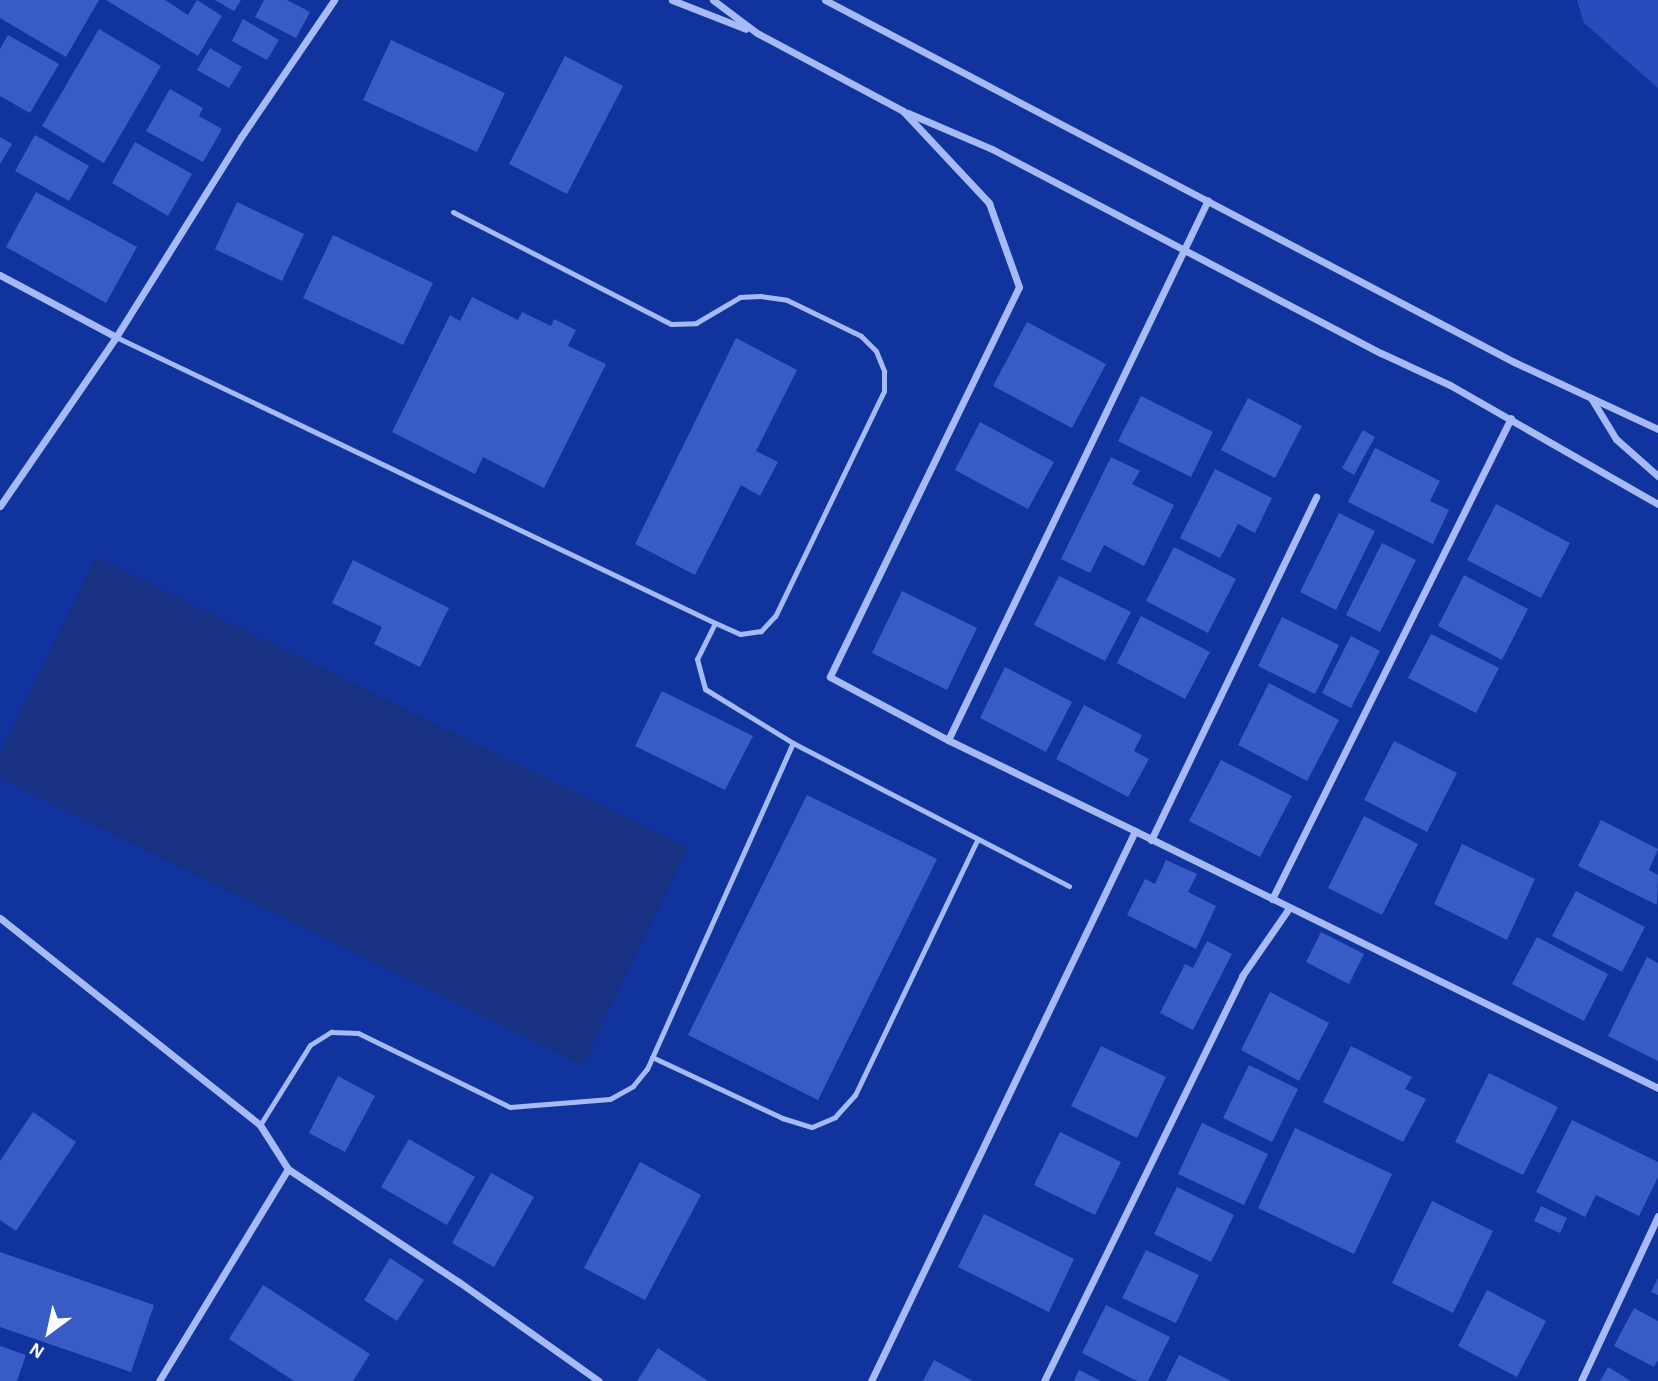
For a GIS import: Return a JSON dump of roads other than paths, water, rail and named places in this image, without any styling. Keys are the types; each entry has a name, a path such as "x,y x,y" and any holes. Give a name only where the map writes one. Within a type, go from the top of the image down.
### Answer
{"street":[{"path":"0,506 116,337 241,137 334,0"},
{"path":"672,0 757,33 903,111 992,149 1511,418 1658,504"},
{"path":"713,0 757,33"},
{"path":"825,0 1514,362 1658,429"},
{"path":"903,111 989,203 1019,287 830,677 948,740 1658,1088"},
{"path":"948,740 1208,200"},
{"path":"0,275 116,337"},
{"path":"1591,398 1616,439 1658,476"},
{"path":"1272,899 1511,418"},
{"path":"1151,840 1316,497"},
{"path":"872,1381 976,1169 1135,831"},
{"path":"1044,1381 1242,976 1289,908"},
{"path":"0,919 260,1125 288,1169 459,1282 599,1381"},
{"path":"159,1381 288,1169"},
{"path":"1581,1381 1658,1216"}],"lane":[{"path":"116,337 740,634 761,631 775,616 884,391 884,371 876,351 861,336 787,300 760,296 740,297 696,323 671,324 453,212"},
{"path":"715,622 697,659 705,689 793,743 1069,886"},
{"path":"260,1125 310,1045 331,1032 358,1033 510,1107 610,1099 634,1086 652,1057 793,743"},
{"path":"652,1057 782,1118 813,1127 835,1117 855,1095 977,840"}]}
